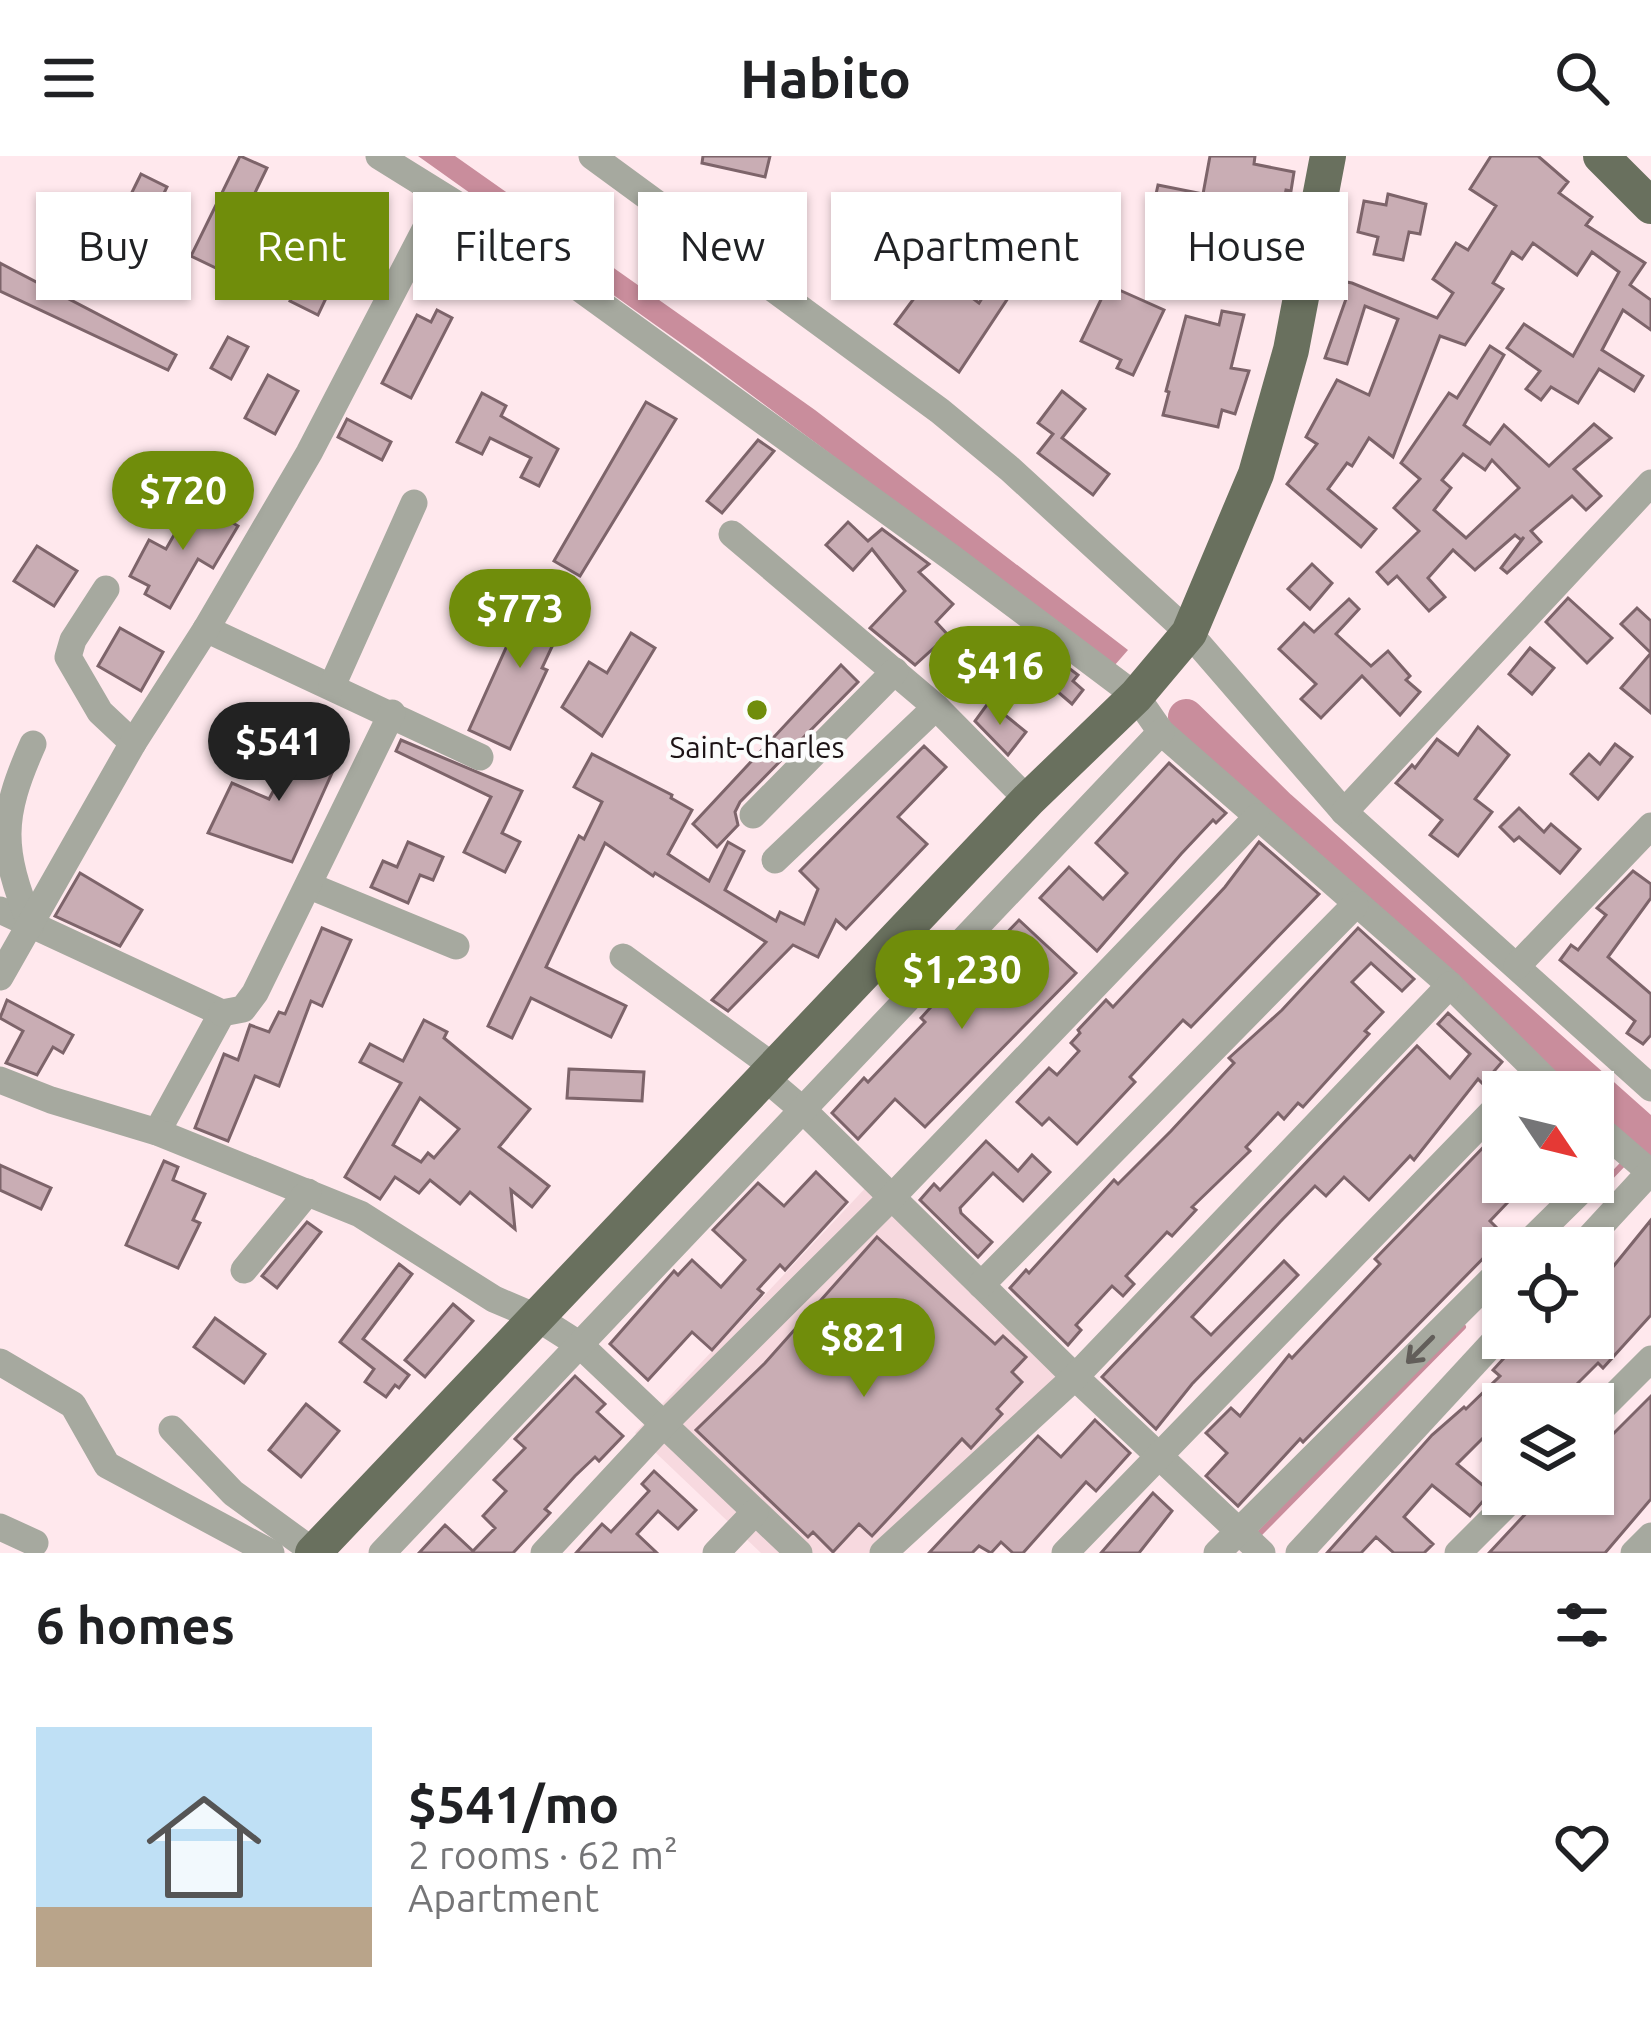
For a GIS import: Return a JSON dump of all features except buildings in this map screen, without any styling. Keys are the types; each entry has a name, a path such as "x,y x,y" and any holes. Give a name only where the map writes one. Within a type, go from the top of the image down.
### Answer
{"main road":[{"path":"314,1552 1028,800 1136,696 1189,633 1256,474 1291,350 1328,156"},
{"path":"1601,156 1651,206"}],"street":[{"path":"380,156 436,192"},
{"path":"592,156 940,411 1095,544 1189,633 1344,812 1651,1088"},
{"path":"0,976 133,743 309,453 413,252"},
{"path":"596,300 1136,696 1161,732 1450,985 1533,1070"},
{"path":"1344,812 1651,483"},
{"path":"332,686 414,503"},
{"path":"732,535 936,706 1028,800"},
{"path":"106,589 73,640 68,657 100,712 133,743"},
{"path":"206,629 480,757"},
{"path":"753,815 895,670"},
{"path":"775,860 936,706"},
{"path":"0,910 223,1013 243,1009 310,886 392,713"},
{"path":"382,1553 1161,732"},
{"path":"31,925 8,865 2,808 9,785 33,744"},
{"path":"544,1553 662,1426 893,1196 1257,817"},
{"path":"1517,966 1651,826"},
{"path":"310,886 456,946"},
{"path":"981,1285 1355,905"},
{"path":"622,957 769,1072 1075,1377 1262,1553"},
{"path":"883,1553 1075,1377 1450,985"},
{"path":"157,1132 223,1013"},
{"path":"0,1080 157,1132 360,1214 494,1299 536,1317 580,1345 799,1553"},
{"path":"1065,1553 1482,1123"},
{"path":"1600,1227 1651,1172 1614,1143"},
{"path":"1614,1158 1622,1150"},
{"path":"244,1270 308,1192"},
{"path":"1544,1227 1568,1203"},
{"path":"1217,1553 1482,1289"},
{"path":"1299,1553 1482,1355"},
{"path":"1614,1397 1651,1359"},
{"path":"0,1362 73,1406 107,1465 271,1553"},
{"path":"172,1429 233,1493 314,1552"},
{"path":"716,1553 754,1512"},
{"path":"1458,1553 1496,1515"},
{"path":"0,1527 35,1543"},
{"path":"1634,1553 1651,1536"}],"shaded area":[{"path":"418,156 455,156 506,192 469,192"},
{"path":"614,268 638,285 638,300 659,300 815,410 1128,650 1114,666 614,295"},
{"path":"872,1181 1074,1380 903,1553 761,1553 635,1433"}],"waterway":[{"path":"1186,717 1279,808 1651,1139"},
{"path":"1614,1173 1623,1164"},
{"path":"1257,1536 1463,1327"}],"place":[{"name":"Saint-Charles","path":"757,710"}]}
